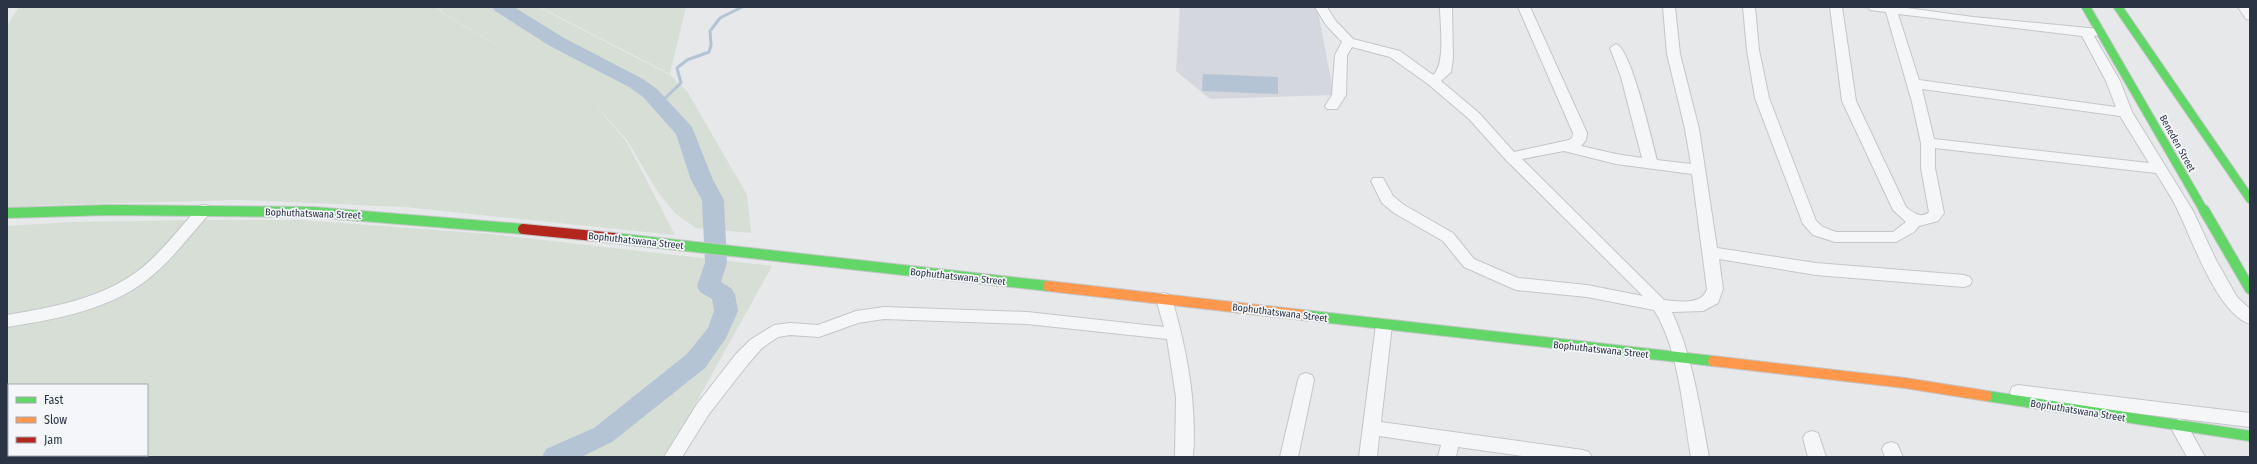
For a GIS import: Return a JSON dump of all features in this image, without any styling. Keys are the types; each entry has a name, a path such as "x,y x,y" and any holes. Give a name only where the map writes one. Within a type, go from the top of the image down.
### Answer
{"street":[{"path":"1321,7 1330,22 1349,42 1394,54 1433,81 1474,116 1511,157 1639,281 1661,306 1680,356 1700,457"},
{"path":"1433,81 1444,72 1447,58 1446,7"},
{"path":"1511,157 1564,146 1579,140 1580,133 1524,7"},
{"path":"1378,181 1387,199 1399,209 1448,237 1469,262 1498,277 1516,284 1587,291 1661,306 1686,307 1703,305 1712,299 1715,289 1699,170 1687,106 1670,44 1669,7"},
{"path":"1749,7 1753,50 1762,98 1810,224 1818,231 1835,237 1896,237 1909,228 1915,220"},
{"path":"1836,7 1849,101 1900,210 1910,219 1931,220 1937,213 1928,168 1928,143 1915,84 1891,10"},
{"path":"1874,7 2086,34 2102,32"},
{"name":"Beneden Street","path":"2086,7 2102,32 2250,289"},
{"path":"2118,7 2141,44 2250,199"},
{"path":"2244,7 2250,16"},
{"path":"2086,34 2113,80 2125,112 2186,211 2208,260 2231,301 2250,318"},
{"path":"1332,106 1339,95 1341,55 1349,42"},
{"path":"1616,48 1628,77 1651,164"},
{"path":"1915,84 2125,112"},
{"path":"1928,143 2159,169"},
{"path":"1564,146 1592,154 1699,170"},
{"path":"9,323 69,309 109,294 138,280 153,266 204,210"},
{"name":"Bophuthatswana Street","path":"7,213 204,210 358,214 659,242 1384,325 1680,356 1906,383 2250,436"},
{"path":"1710,252 1816,269 1964,281"},
{"path":"1164,299 1175,334 1185,391 1187,421 1184,457"},
{"path":"673,457 703,409 742,359 756,344 774,331 790,329 819,331 856,317 884,314 1027,318 1175,334"},
{"path":"1368,457 1384,325"},
{"path":"1289,457 1306,380"},
{"name":"Bophuthatswana Street","path":"1906,383 1956,384 2250,420"},
{"path":"2179,426 2196,457"},
{"path":"1372,428 1532,454 1583,457"},
{"path":"1812,438 1817,457"},
{"path":"1447,457 1451,440"}],"shaded area":[{"path":"19,7 437,7 445,15 562,83 446,15 438,7 538,7 670,75 687,91 747,195 751,233 696,228 676,214 659,194 627,140 589,98 626,141 675,235 405,207 240,200 45,205 7,208 7,26"},
{"path":"540,7 686,7 670,74"},
{"path":"1180,7 1317,7 1334,95 1210,99 1176,71"},
{"path":"301,220 490,234 772,266 666,457 7,457 7,226 72,222"}],"water":[{"path":"1203,74 1278,77 1278,94 1202,91"}],"waterway":[{"path":"501,7 557,42 636,83 650,93 685,132 702,180 713,200 716,263 708,286 723,294 726,311 718,332 696,361 603,435 555,457"},
{"path":"660,103 681,83 677,68 687,60 709,52 711,45 710,31 720,18 742,7"}],"traffic: fast":[{"path":"2086,7 2250,289"},
{"path":"2118,7 2250,199"},
{"path":"7,213 109,210 313,212 523,229"},
{"path":"614,238 1048,286"},
{"path":"1303,315 1713,361"},
{"path":"1987,396 2250,436"}],"traffic: slow":[{"path":"1048,286 1303,315"},
{"path":"1713,361 1905,383 1987,396"}],"traffic: jam":[{"path":"523,229 614,238"}]}
